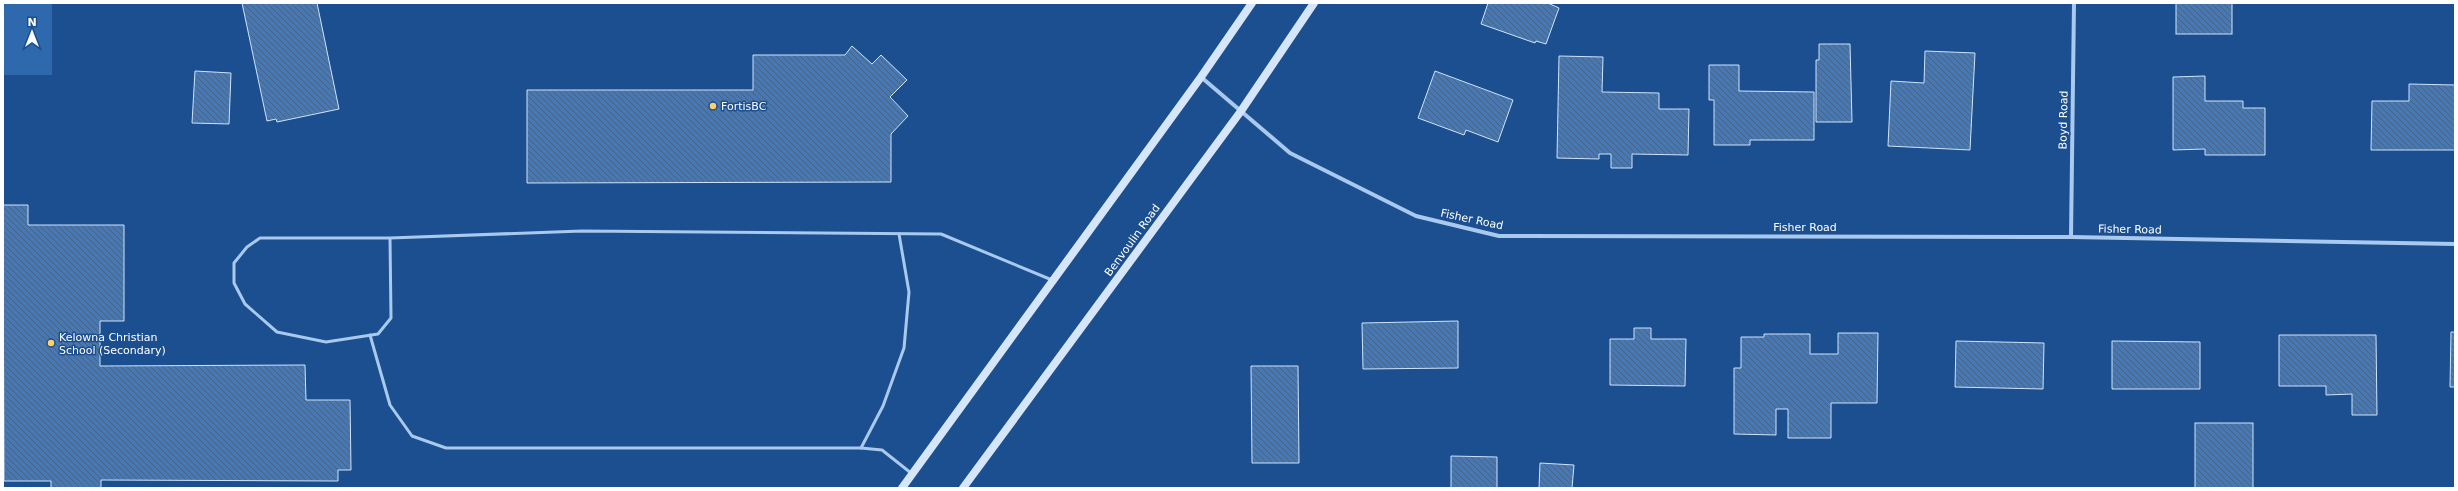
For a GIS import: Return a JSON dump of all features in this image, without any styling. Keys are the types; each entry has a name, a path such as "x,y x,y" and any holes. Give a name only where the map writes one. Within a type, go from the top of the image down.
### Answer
{"main road":[{"path":"902,488 1201,77 1252,3"},
{"name":"Benvoulin Road","path":"963,488 1241,111 1314,3"}],"street":[{"name":"Boyd Road","path":"2071,237 2074,3"},
{"name":"Fisher Road","path":"1201,77 1290,153 1416,216 1499,236 2071,237 2455,244"}],"lane":[{"path":"390,238 391,318 378,334 326,342 277,332 245,304 234,283 234,263 246,247 260,238 390,238 582,231 941,234 1052,280"},
{"path":"861,448 883,406 904,348 909,292 899,234"},
{"path":"370,335 390,405 412,436 446,448 861,448 882,450 912,474"}],"shaded area":[{"path":"3,3 52,3 52,75 3,75"}],"building":[{"path":"242,3 317,3 339,109 277,122 276,119 267,121"},
{"path":"1488,3 1548,3 1559,8 1546,44 1536,41 1535,43 1481,24"},
{"path":"2176,3 2232,3 2232,34 2176,34"},
{"path":"1819,44 1850,44 1852,122 1816,122 1816,60 1819,60"},
{"name":"FortisBC","path":"852,46 872,64 881,55 907,80 890,97 908,116 891,134 891,182 527,183 527,90 753,90 753,55 845,55"},
{"path":"1925,51 1975,53 1970,150 1888,146 1891,81 1924,83"},
{"path":"1559,56 1603,57 1602,92 1659,93 1659,109 1689,109 1688,155 1632,154 1632,168 1611,168 1611,154 1599,154 1599,159 1557,158"},
{"path":"1709,65 1739,65 1739,91 1814,92 1814,140 1750,140 1750,145 1714,145 1714,100 1709,100"},
{"path":"195,71 231,73 229,124 192,123"},
{"path":"1435,71 1513,100 1498,142 1466,130 1464,135 1418,118"},
{"path":"2205,76 2205,101 2243,101 2243,108 2265,108 2265,155 2205,155 2205,149 2173,150 2173,77"},
{"path":"2409,84 2455,85 2455,150 2371,150 2372,101 2409,101"},
{"name":"Kelowna Christian School (Secondary)","path":"3,205 28,205 28,225 124,225 124,321 100,321 100,366 305,365 306,400 350,400 351,470 338,470 338,481 101,480 101,488 51,488 51,481 4,481"},
{"path":"1458,321 1458,368 1363,369 1362,323"},
{"path":"1634,328 1651,328 1651,339 1686,339 1685,386 1610,385 1610,339 1634,339"},
{"path":"2451,332 2455,332 2455,387 2450,387"},
{"path":"1838,333 1878,333 1877,403 1831,403 1831,438 1788,438 1788,409 1776,409 1776,435 1734,434 1734,368 1741,368 1741,337 1764,337 1764,334 1810,334 1810,354 1838,354"},
{"path":"2279,335 2376,335 2377,415 2352,415 2352,394 2326,395 2326,386 2279,386"},
{"path":"1956,341 2044,343 2043,389 1955,387"},
{"path":"2112,341 2200,342 2200,389 2112,389"},
{"path":"1251,366 1298,366 1299,463 1252,463"},
{"path":"2195,423 2253,423 2253,488 2195,488"},
{"path":"1451,456 1497,457 1497,488 1451,488"},
{"path":"1540,463 1574,465 1572,488 1539,488"}],"place":[{"name":"FortisBC","path":"713,106"},
{"name":"Kelowna Christian School (Secondary)","path":"51,343"}]}
